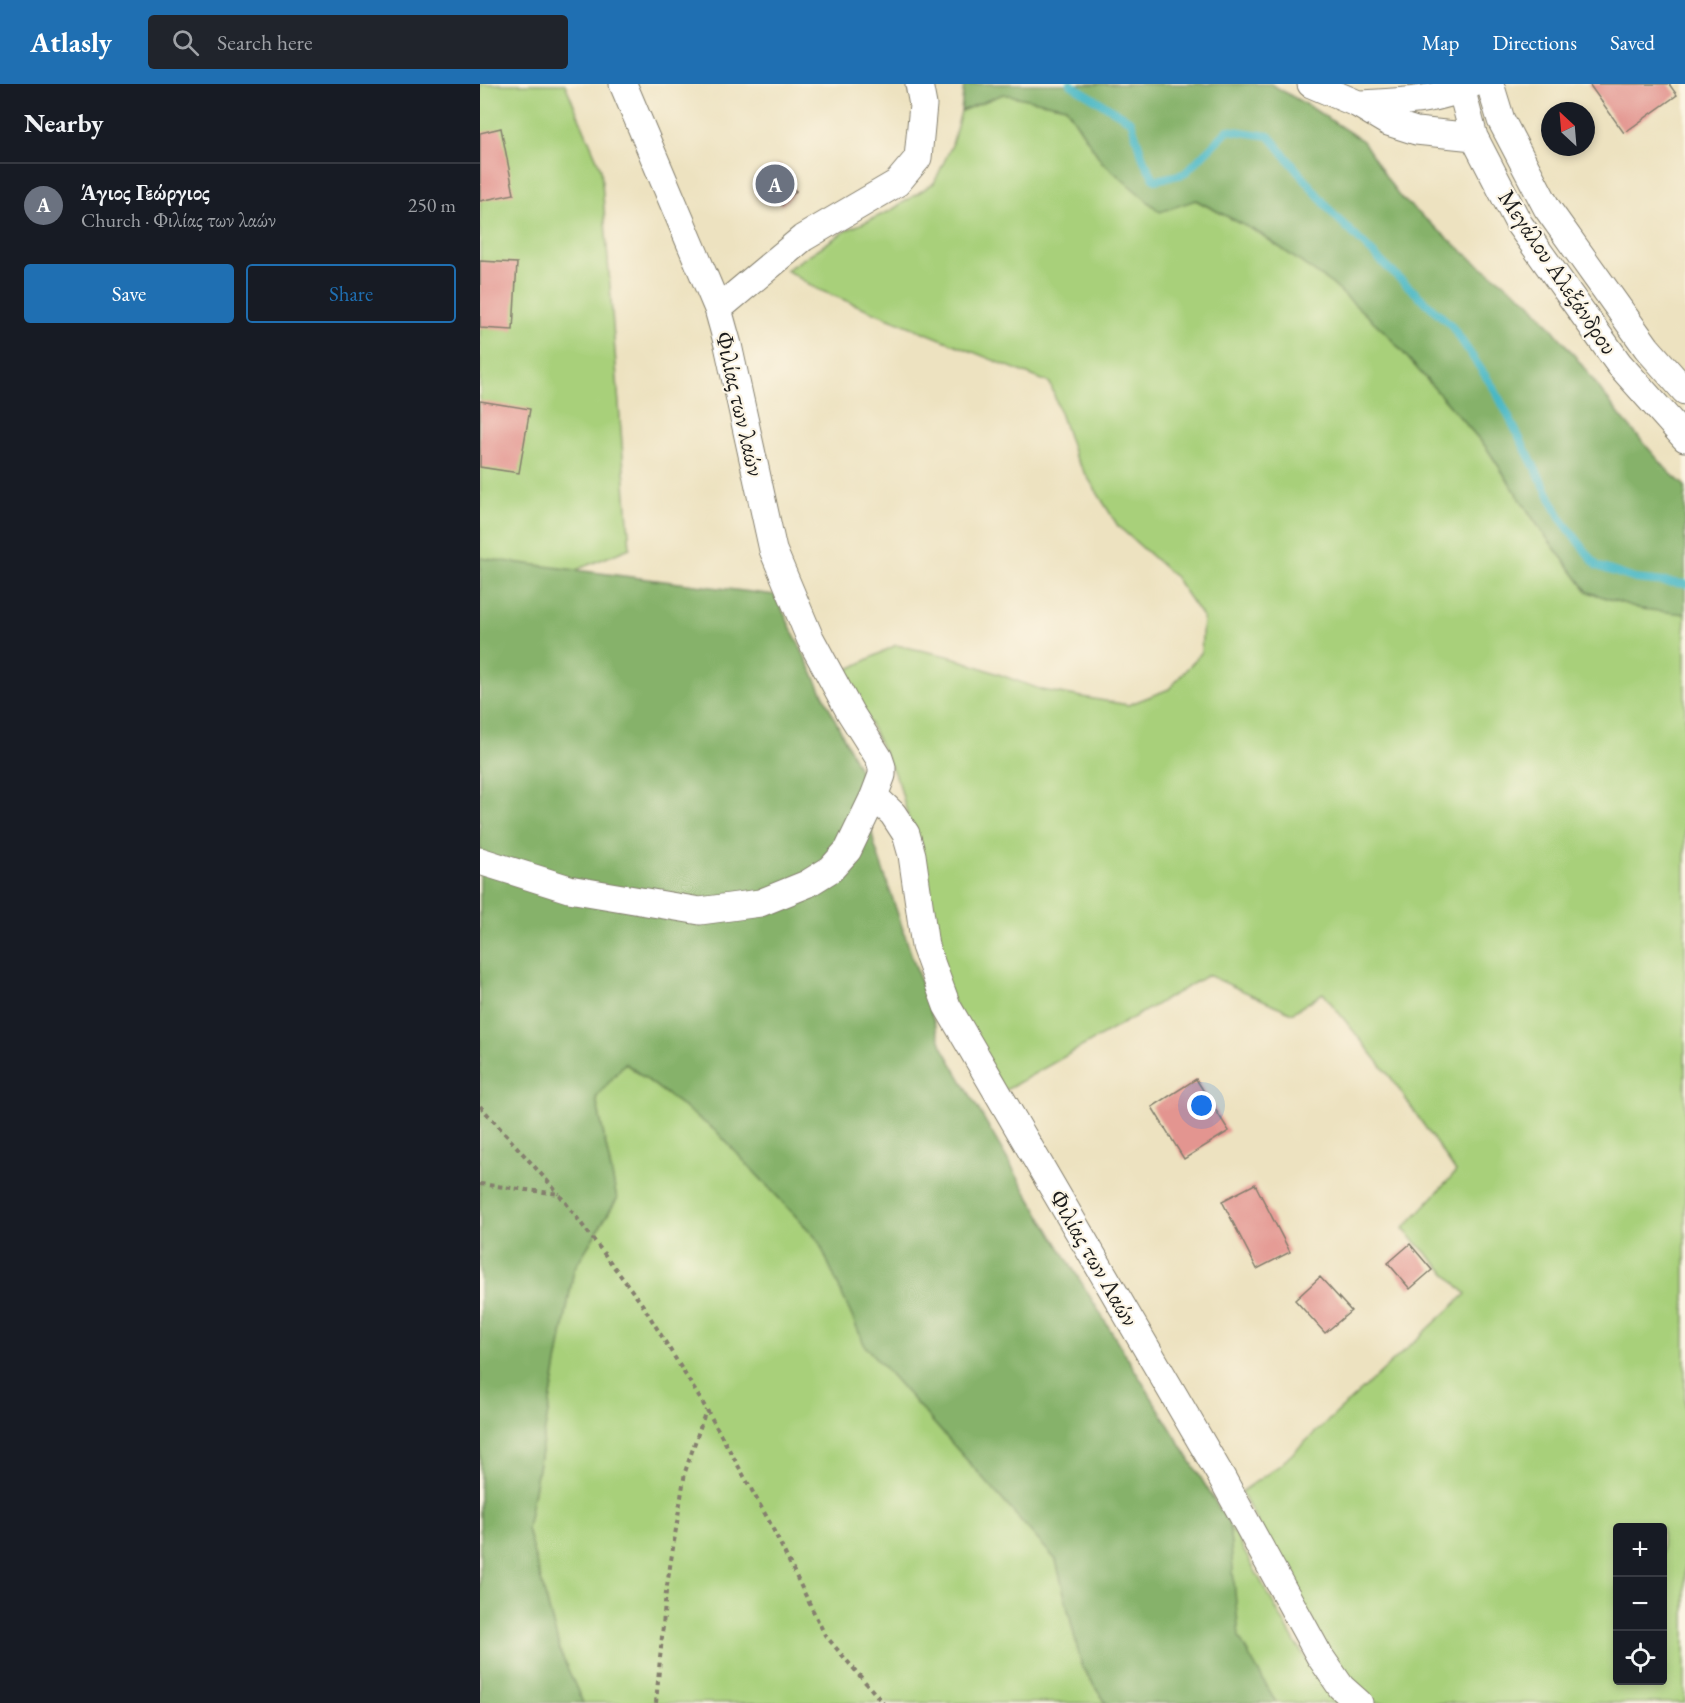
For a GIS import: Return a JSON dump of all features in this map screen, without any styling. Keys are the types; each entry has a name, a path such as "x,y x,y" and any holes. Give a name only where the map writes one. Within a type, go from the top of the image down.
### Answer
{"street":[{"path":"622,84 718,309"},
{"name":"Φιλίας των λαών","path":"480,861 569,889 700,911 760,903 807,884 831,869 848,850 874,796 882,775 882,767 810,638 773,549 718,309 803,238 897,183 918,158 923,105 920,84"},
{"path":"1311,84 1358,104 1388,122 1416,131 1474,137"},
{"name":"Μεγάλου Αλεξάνδρου","path":"1490,84 1502,120 1547,208 1647,348 1685,391"},
{"path":"1358,104 1421,99 1464,86"},
{"name":"Μεγάλου Αλεξάνδρου","path":"1464,86 1474,137 1520,224 1619,364 1685,438"},
{"name":"Φιλίας των Λαών","path":"874,796 893,814 906,834 912,855 925,946 947,1006 1221,1476 1319,1655 1341,1687 1359,1703"}],"path":[{"path":"480,1106 559,1194 642,1304 769,1521 825,1635 883,1703"},
{"path":"480,1184 559,1194"},
{"path":"656,1703 666,1593 685,1472 706,1410"}],"green space":[{"path":"480,84 565,84 601,169 630,548 480,609"},
{"path":"964,84 1271,84 1363,141 1398,195 1474,261 1531,303 1622,418 1669,472 1685,486 1685,614 1641,609 1588,592 1540,529 1486,447 1385,332 1332,284 1259,233 1196,200 1160,212 1102,162 1066,107 1003,94 961,111"},
{"path":"1003,94 1066,107 1102,162 1195,200 1259,233 1332,284 1385,332 1486,447 1540,529 1588,592 1685,614 1685,1703 1370,1703 1334,1661 1241,1492 1280,1465 1466,1294 1403,1229 1456,1172 1392,1079 1323,993 1292,1013 1208,975 1004,1091 954,1005 931,941 921,866 899,783 843,672 896,645 952,657 1042,690 1128,705 1169,689 1201,653 1203,618 1174,576 1118,526 1075,457 1050,383 817,289 786,270 847,230 890,211 934,183 952,145 961,111"},
{"path":"480,558 775,595 859,769 874,843 942,1046 1028,1195 1229,1524 1239,1637 1276,1703 1106,1703 1082,1667 1056,1560 865,1346 818,1240 717,1132 625,1063 596,1098 617,1199 574,1269 527,1529 561,1654 583,1703 480,1703"},
{"path":"624,1063 717,1132 818,1240 866,1346 1056,1560 1082,1667 1106,1703 583,1703 561,1654 527,1529 574,1269 617,1199 596,1098"},
{"path":"1229,1524 1296,1644 1340,1703 1276,1703 1238,1637"}],"building":[{"path":"1589,84 1669,84 1677,95 1624,133"},
{"path":"501,128 514,194 480,201 480,133"},
{"path":"779,164 794,178 788,184 796,191 782,205 760,184"},
{"path":"480,261 517,263 513,330 480,328"},
{"path":"480,401 530,409 519,473 480,467"},
{"path":"1196,1079 1229,1131 1184,1159 1152,1107"},
{"path":"1255,1184 1290,1252 1257,1269 1222,1201"},
{"path":"1410,1244 1432,1270 1410,1289 1388,1263"},
{"path":"1320,1277 1351,1311 1325,1333 1295,1300"}],"waterway":[{"path":"1070,84 1131,121 1144,161 1155,180 1184,174 1228,130 1269,136 1334,215 1451,325 1495,390 1561,519 1597,566 1635,579 1685,584"}],"place":[{"name":"Άγιος Γεώργιος","path":"775,184"}]}
